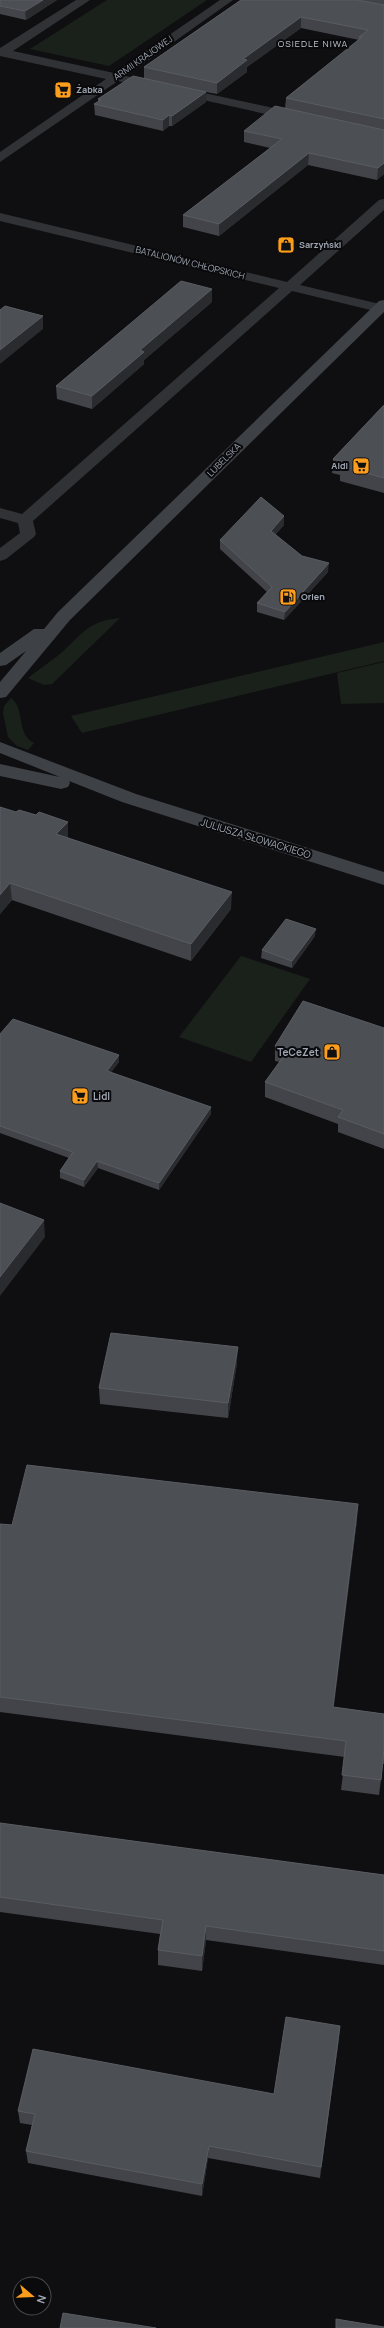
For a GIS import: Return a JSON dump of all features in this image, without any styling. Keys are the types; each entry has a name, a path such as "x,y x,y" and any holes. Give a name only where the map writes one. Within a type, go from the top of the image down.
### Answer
{"main road":[{"name":"LUBELSKA","path":"0,693 64,616 382,306"},
{"name":"LUBELSKA","path":"0,661 64,616"},
{"name":"JULIUSZA SŁOWACKIEGO","path":"0,747 129,798 384,879"},
{"name":"JULIUSZA SŁOWACKIEGO","path":"0,770 129,798"}],"street":[{"path":"1,53 84,0"},
{"name":"ARMII KRAJOWEJ","path":"0,158 228,0"},
{"path":"1,53 307,120"},
{"path":"25,520 384,203"},
{"name":"BATALIONÓW CHŁOPSKICH","path":"0,217 288,287 382,306"},
{"path":"0,513 25,520"},
{"path":"0,556 28,534 25,520"}],"shaded area":[{"path":"107,0 207,0 109,66 30,49"},
{"path":"120,618 52,684 44,685 28,678 60,654 93,625"},
{"path":"384,642 384,661 82,733 71,716"},
{"path":"384,662 384,703 341,704 337,673"},
{"path":"11,698 16,703 18,708 24,733 28,739 34,743 28,750 17,746 8,737 3,713 4,706"},
{"path":"241,956 310,979 251,1062 179,1037"}],"building":[{"path":"0,0 43,0 25,11 0,6"},
{"path":"241,0 357,0 384,5 384,119 286,98 362,37 359,37 368,30 301,17 243,59 247,60 217,83 144,67"},
{"path":"133,76 206,92 172,116 169,115 163,120 94,104 101,100 98,99"},
{"path":"275,106 384,130 384,163 378,168 309,153 219,224 183,215 282,139 244,131"},
{"path":"181,281 212,289 140,350 144,352 92,396 56,386"},
{"path":"5,306 43,316 0,350 0,310"},
{"path":"384,405 384,478 341,466 345,462 333,459"},
{"path":"261,497 284,516 271,531 302,556 329,563 285,612 257,603 272,587 220,540"},
{"path":"0,807 16,812 19,810 36,815 39,812 68,822 56,834 232,892 191,944 10,883 0,895"},
{"path":"286,919 316,929 292,961 262,950"},
{"path":"303,1001 384,1028 384,1134 338,1117 343,1110 265,1082 288,1050 275,1046"},
{"name":"Lidl","path":"13,1019 119,1055 107,1071 211,1107 159,1183 97,1161 84,1180 60,1171 73,1152 0,1126 0,1034"},
{"path":"0,1203 44,1220 0,1277"},
{"path":"111,1333 238,1347 228,1403 99,1388"},
{"path":"27,1465 358,1504 333,1707 384,1714 384,1749 381,1780 342,1775 346,1741 0,1697 0,1524 12,1525"},
{"path":"0,1823 384,1875 384,1951 206,1926 202,1956 158,1950 163,1920 0,1897"},
{"path":"286,2017 340,2026 321,2167 209,2146 202,2184 26,2151 35,2114 18,2111 33,2049 274,2094"},
{"path":"63,2313 156,2328 60,2328"},
{"path":"336,2319 384,2327 384,2328 336,2328"}],"place":[{"name":"Żabka","path":"63,90"},
{"name":"Sarzyński","path":"286,245"},
{"name":"Aldi","path":"361,466"},
{"name":"Orlen","path":"288,597"},
{"name":"TeCeZet","path":"332,1052"},
{"name":"Lidl","path":"80,1096"}],"district":[{"name":"OSIEDLE NIWA","path":"313,44"}]}
